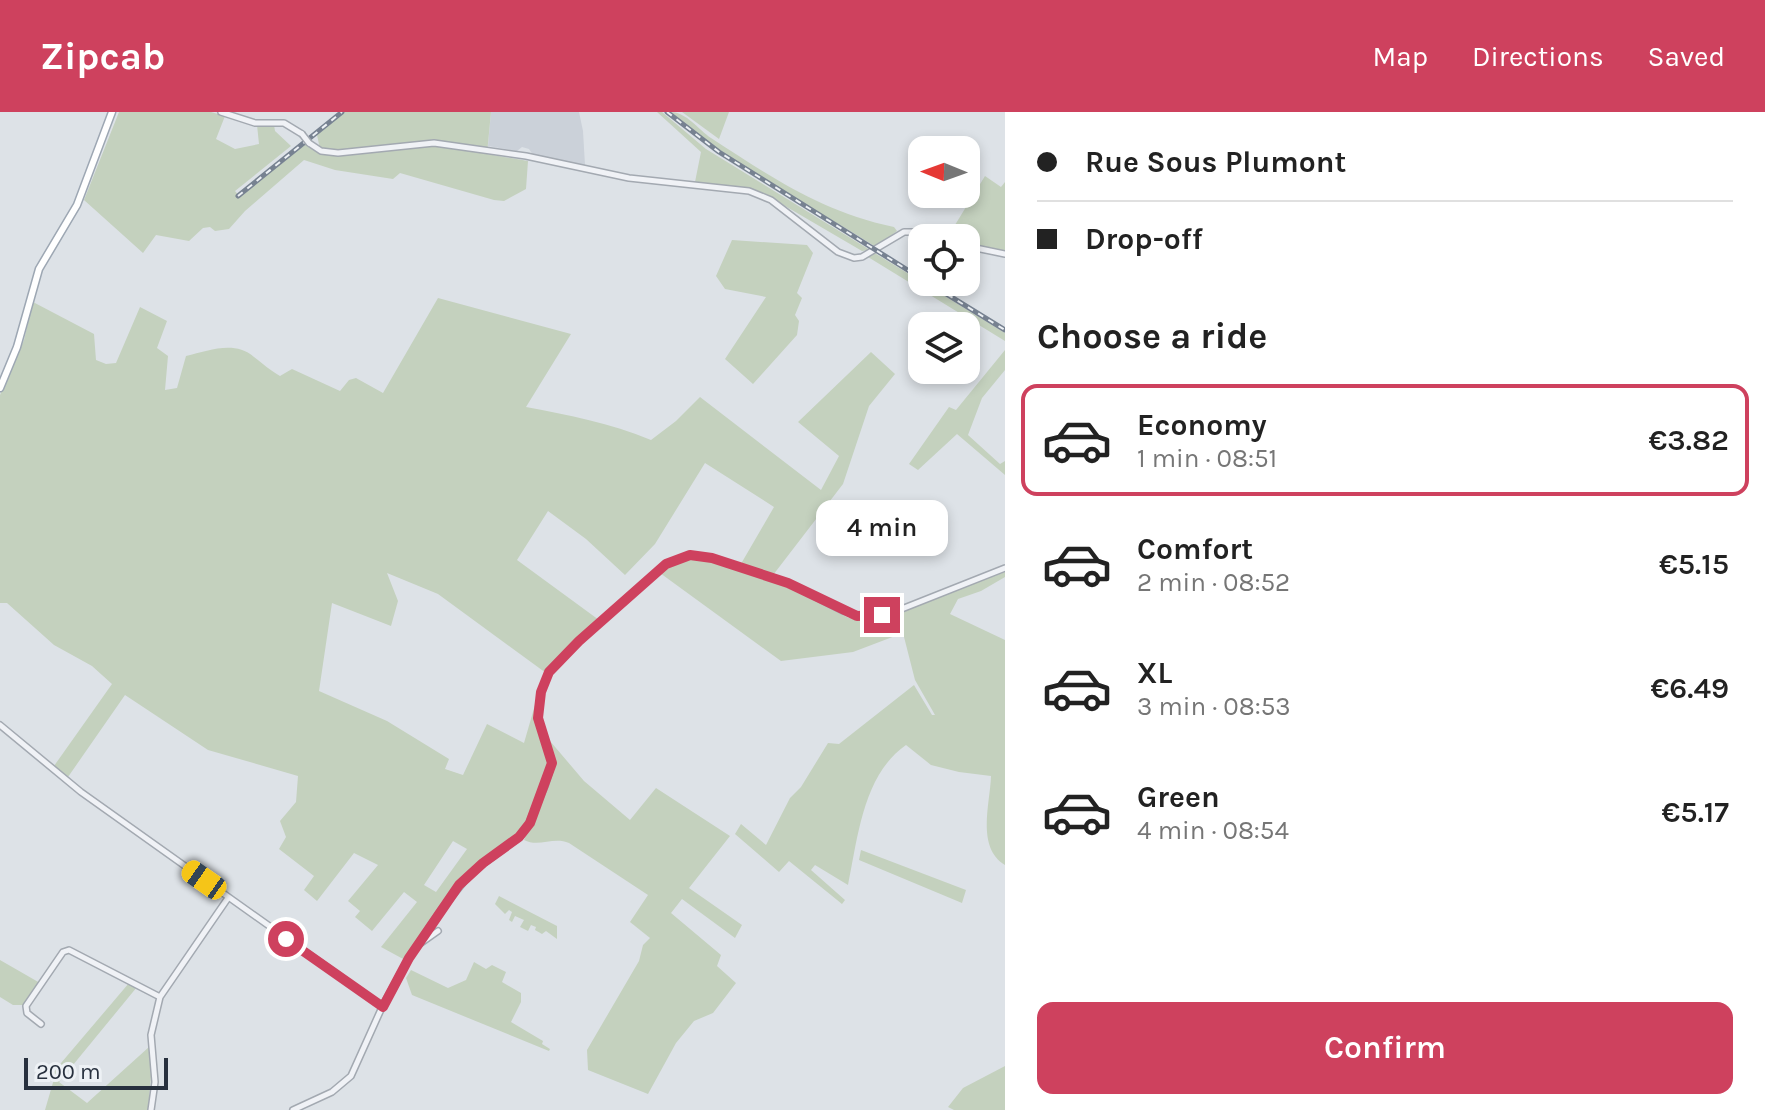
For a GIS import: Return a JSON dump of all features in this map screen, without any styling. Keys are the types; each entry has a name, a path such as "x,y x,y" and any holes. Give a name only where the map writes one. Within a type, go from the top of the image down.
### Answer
{"main road":[{"path":"0,388 17,347 39,269 77,205 112,112"}],"street":[{"path":"221,112 255,123 284,123 325,152 434,143 526,156 629,178 749,191 771,200 838,252 854,258 862,257 908,232"},
{"path":"980,249 1005,254"},
{"path":"293,1110 332,1092 347,1080 417,946 467,876 519,837 530,823 552,763 538,718 541,692 549,672 579,641 666,564 690,555 712,558 788,583 843,611 864,617 889,614 1005,568"},
{"path":"0,725 81,792 383,1007"},
{"path":"151,1110 155,1082 151,1035 160,997 229,898"},
{"path":"417,946 438,931"},
{"path":"41,1024 27,1013 26,1006 63,952 69,950 160,997"}],"shaded area":[{"path":"491,112 579,112 585,165 533,155 529,149 522,147 517,151 488,146"}],"green space":[{"path":"119,112 211,112 225,116 216,139 235,149 259,144 257,125 274,125 275,131 291,146 235,191 240,197 307,143 321,154 317,135 345,112 491,112 487,154 528,161 526,189 504,201 494,200 400,173 393,179 335,170 304,160 245,211 229,229 215,231 210,227 203,228 189,241 156,235 143,253 84,200"},
{"path":"657,112 662,112 706,149 870,250 862,251 761,192 695,182 701,152"},
{"path":"671,112 687,118 711,138 798,192 843,212 894,227 897,231 876,247 744,167"},
{"path":"682,112 729,112 719,139"},
{"path":"985,176 1001,187 1005,182 1005,255 980,250 980,224 956,224 965,208 980,208 980,184"},
{"path":"732,240 807,245 813,253 797,293 802,298 795,315 799,321 797,335 753,384 725,359 766,297 725,289 716,276"},
{"path":"873,252 908,273 908,282 868,257"},
{"path":"932,296 945,296 971,312 958,312"},
{"path":"438,298 571,334 526,407 605,424 651,440 700,397 821,490 839,456 798,422 871,352 895,374 869,406 843,484 770,579 849,618 873,620 1005,572 1005,577 981,591 958,599 950,614 1005,640 1005,865 990,848 988,837 991,776 931,765 906,745 880,773 871,790 859,828 848,885 815,865 811,870 845,900 842,904 789,861 779,872 735,834 741,824 766,845 790,798 801,787 828,743 839,744 914,685 932,715 935,715 915,680 903,633 853,652 781,661 660,573 689,560 738,569 774,507 705,463 655,544 625,575 586,539 548,511 517,560 599,620 546,673 438,594 387,573 398,601 391,626 332,603 319,691 387,721 449,759 445,769 463,775 487,724 524,743 537,698 537,725 550,761 533,810 521,830 471,869 451,891 405,960 381,947 417,902 404,892 372,931 355,917 360,911 348,901 378,865 354,853 317,901 304,890 314,876 279,849 286,837 280,821 296,802 298,776 208,750 125,695 68,777 54,766 112,684 92,666 54,645 7,603 0,603 0,395 24,340 33,302 94,334 96,360 106,364 116,363 140,307 167,321 157,348 168,356 165,390 177,388 186,356 230,348 246,352 280,376 292,369 340,391 349,380 356,378 383,393","holes":["453,841 467,849 436,892 424,885"]},
{"path":"980,318 1005,333 1005,341 980,326"},
{"path":"1005,350 1005,370 982,398 968,435 1000,464 1005,461 1005,475 957,434 918,470 909,464 949,407 956,410"},
{"path":"550,741 584,781 630,820 656,788 730,836 689,888 742,925 735,938 682,899 671,913 721,955 717,966 736,983 713,1013 694,1021 676,1043 648,1094 588,1070 587,1050 639,961 643,945 650,938 630,922 648,895 569,843 524,840 555,765"},
{"path":"861,850 966,890 962,903 859,860"},
{"path":"499,896 557,926 557,939 546,931 542,934 531,925 528,931 520,927 524,920 515,916 512,922 509,920 512,912 509,910 505,914 495,904"},
{"path":"0,960 40,983 24,1005 13,1005 0,997"},
{"path":"474,962 486,969 492,965 506,972 502,982 521,993 521,1002 511,1022 543,1041 542,1044 549,1051 412,995 406,978 411,970 448,988 466,980"},
{"path":"129,983 137,987 59,1082 87,1103 149,1047 151,1076 148,1110 45,1110 54,1079 50,1076"},
{"path":"1005,1066 1005,1110 954,1110 948,1107 963,1088"}],"railway":[{"path":"238,196 342,112"},
{"path":"667,112 719,152 908,270"},
{"path":"950,296 1005,330"}],"route":[{"path":"286,939 383,1007 409,958 459,885 519,837 530,823 552,763 538,718 541,692 549,672 579,641 666,564 690,555 712,558 788,583 857,616 882,615"}]}
